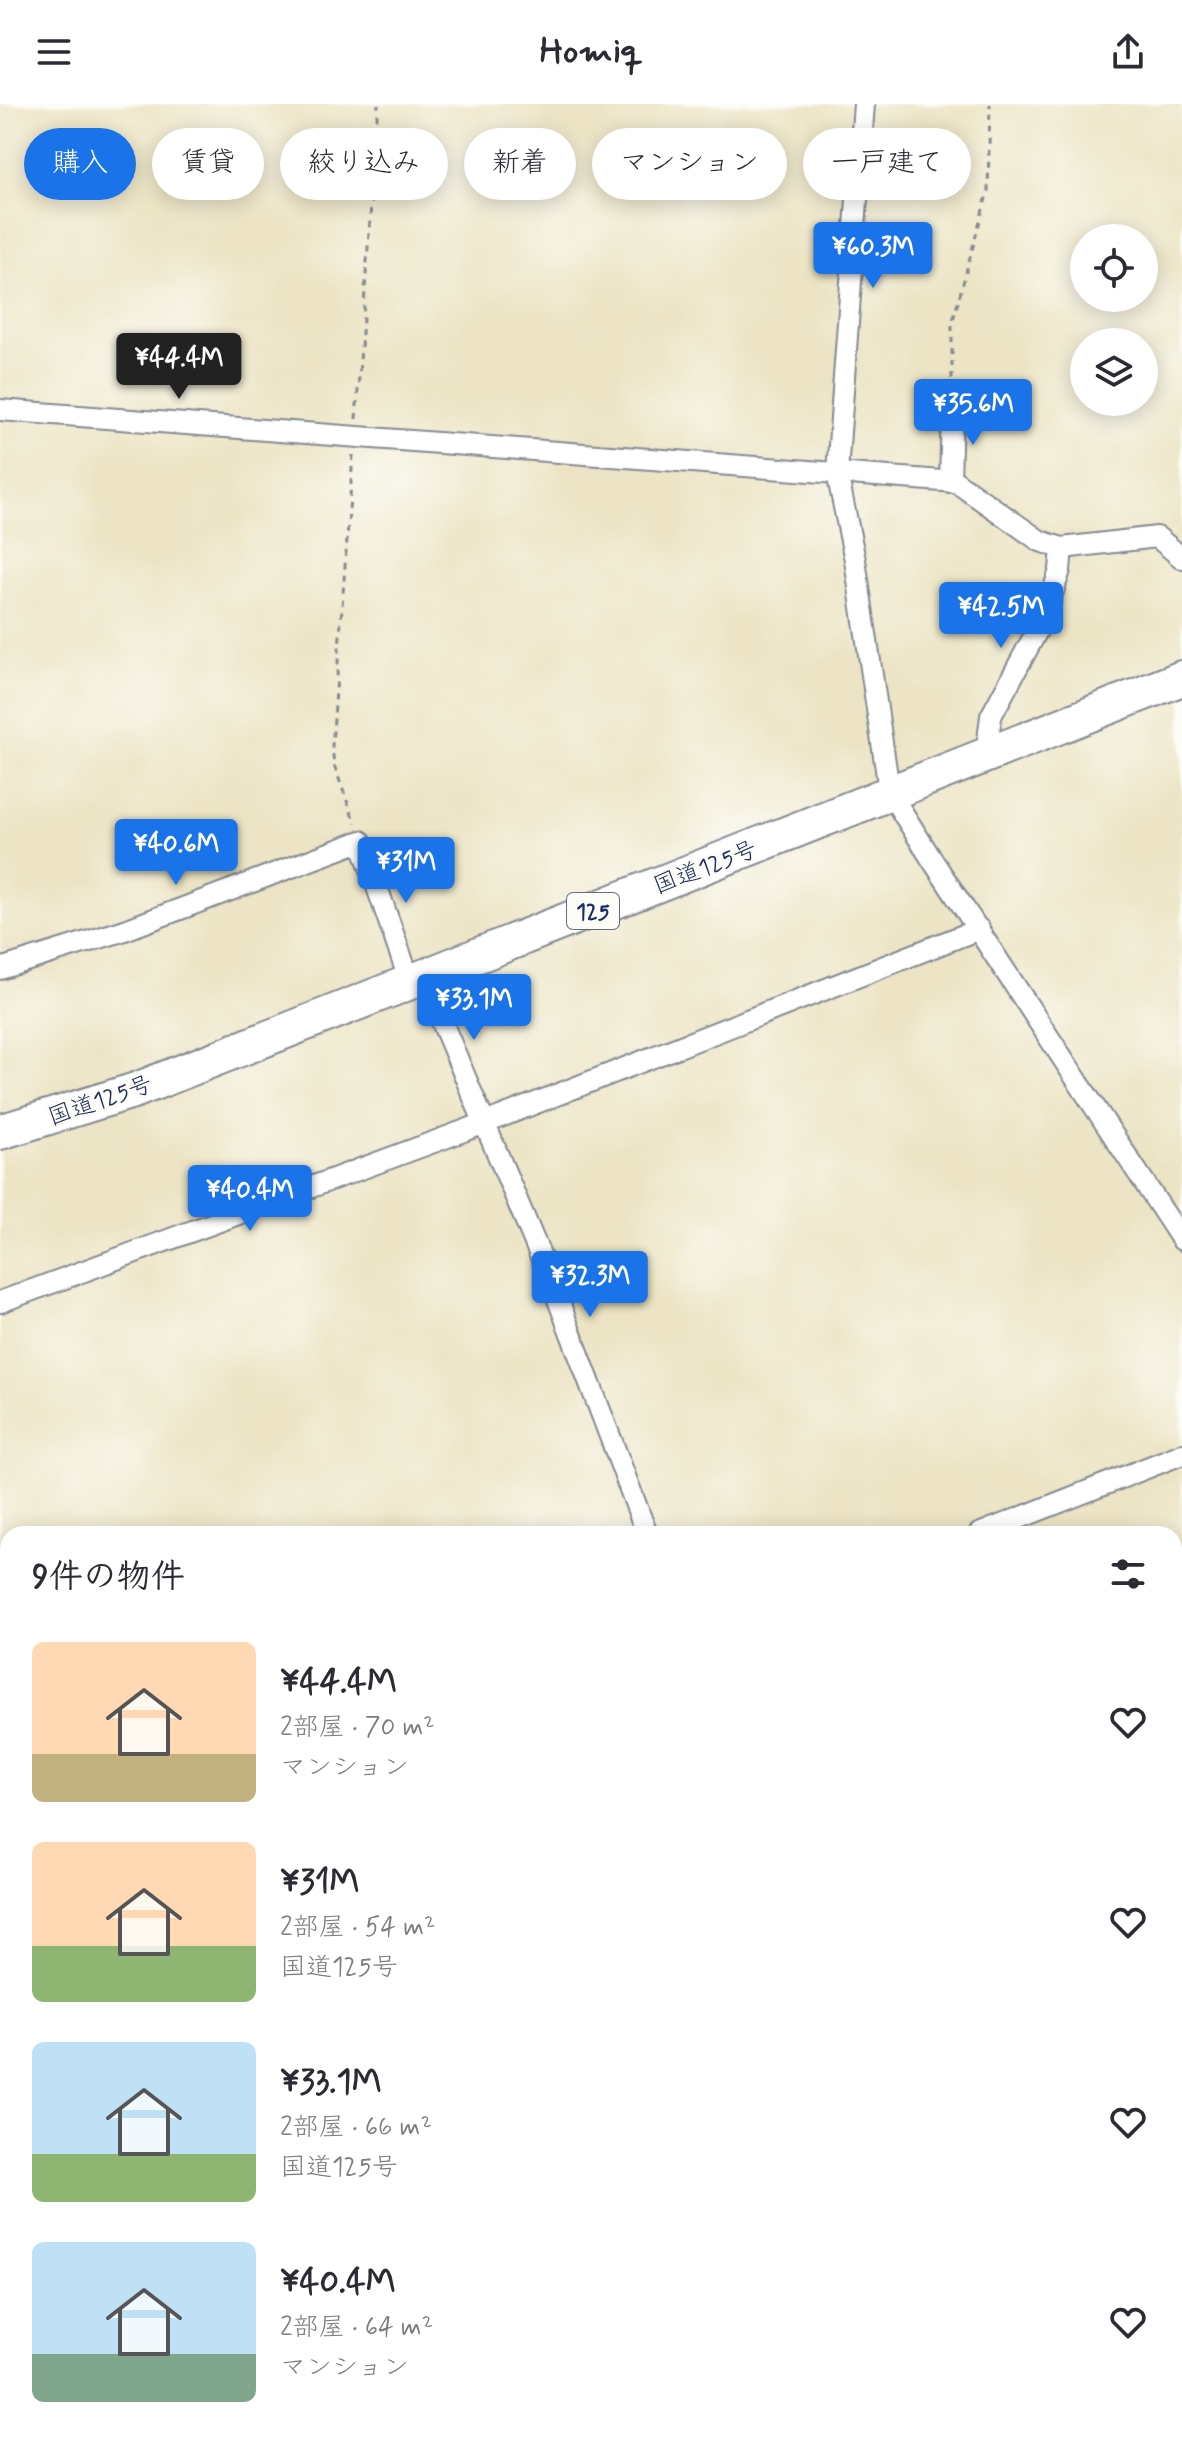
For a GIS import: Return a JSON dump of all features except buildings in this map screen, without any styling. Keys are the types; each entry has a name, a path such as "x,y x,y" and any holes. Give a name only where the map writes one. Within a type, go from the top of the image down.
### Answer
{"highway":[{"name":"国道125号","path":"0,1132 136,1090 1182,678"}],"street":[{"path":"864,104 837,473 855,560 868,662 892,794 1182,1240"},
{"path":"0,410 956,482 1040,541 1062,548 1157,537 1182,558"},
{"path":"950,482 952,411"},
{"path":"986,756 991,716 1045,616 1060,570 1062,548"},
{"path":"0,969 122,931 361,841 416,979 485,1123 551,1281 644,1526"},
{"path":"0,1302 485,1123 979,929"},
{"path":"999,1526 1182,1454"}],"path":[{"path":"361,841 334,765 332,746 378,104"},
{"path":"952,411 952,324 988,191 990,104"}]}
